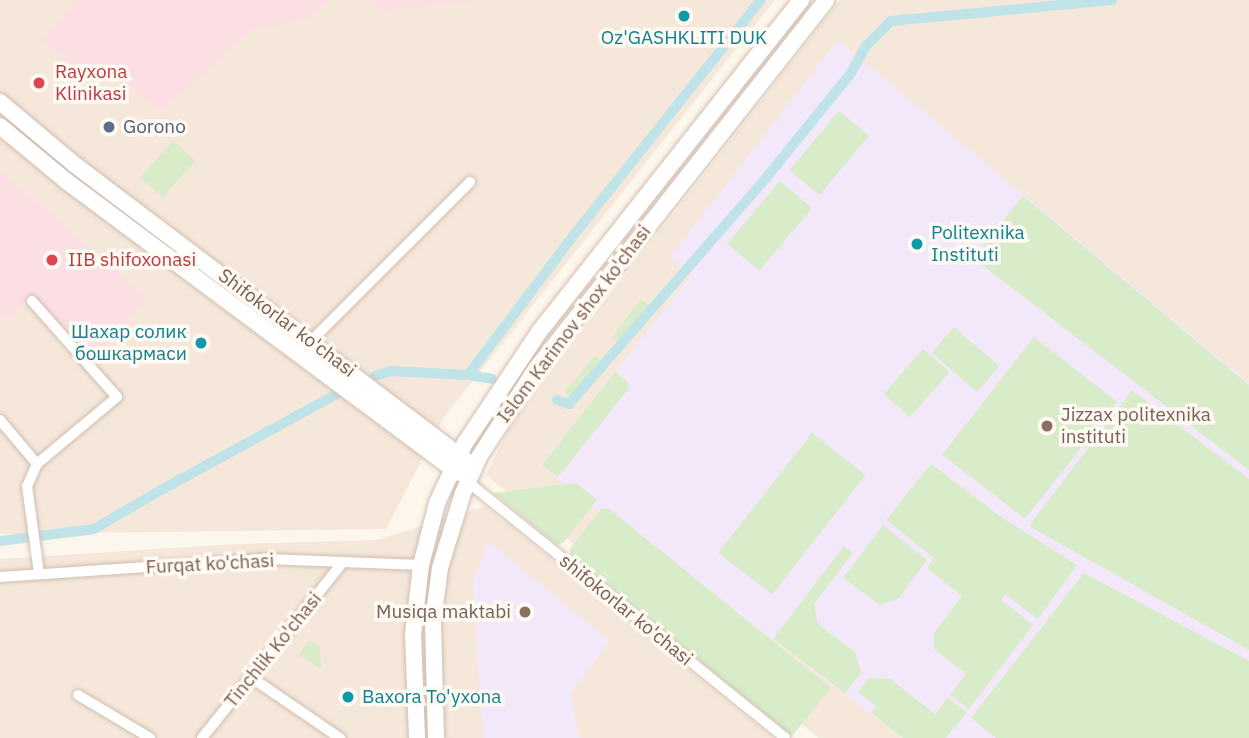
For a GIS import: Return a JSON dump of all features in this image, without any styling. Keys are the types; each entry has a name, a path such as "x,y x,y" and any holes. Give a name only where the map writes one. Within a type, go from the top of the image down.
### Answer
{"main road":[{"name":"Islom Karimov shox ko'chasi","path":"417,738 412,635 421,565 437,503 455,461 478,420 531,343 801,0"},
{"name":"Islom Karimov shox ko'chasi","path":"436,738 432,666 436,593 440,568 474,466 536,369 826,0"},
{"name":"Shifokorlar ko'chasi","path":"0,102 75,165 311,341 455,461 468,482"},
{"name":"Shifokorlar ko'chasi","path":"0,126 97,204 455,461 474,466"}],"street":[{"path":"311,341 470,182"},
{"path":"32,301 117,397 37,464 27,486 40,574"},
{"path":"0,420 37,464"},
{"name":"shifokorlar ko'chasi","path":"468,482 785,738"},
{"name":"Furqat ko'chasi","path":"0,577 267,559 421,565"},
{"name":"Tinchlik Ko'chasi","path":"202,738 343,562"},
{"path":"252,678 340,738"},
{"path":"78,695 150,738"}],"shaded area":[{"path":"0,0 775,0 444,417 386,529 0,534"},
{"path":"75,0 330,0 307,19 250,31 160,113 104,65 90,80 43,40"},
{"path":"372,0 483,0 386,11 373,6"},
{"path":"840,0 1249,0 1249,738 819,738 486,475 514,418"},
{"name":"Jizzax politexnika instituti","path":"838,40 1249,383 1249,738 902,738 772,639 669,567 541,465 692,275 670,257"},
{"name":"IIB shifoxonasi","path":"0,170 148,298 94,363 31,296 8,321 0,314"},
{"path":"485,506 773,738 0,738 0,559 235,544 378,540"},
{"name":"Musiqa maktabi","path":"488,541 610,641 571,693 579,738 483,738 473,583"}],"green space":[{"path":"839,111 869,136 819,195 790,170"},
{"path":"173,141 195,161 163,197 140,177"},
{"path":"780,181 812,208 759,271 727,244"},
{"path":"1023,196 1249,385 1249,470 973,258"},
{"path":"641,299 653,308 625,346 613,337"},
{"path":"954,327 999,366 977,392 932,353"},
{"path":"1034,337 1117,402 1025,519 942,454"},
{"path":"923,349 949,372 910,417 884,394"},
{"path":"595,356 607,366 577,402 565,392"},
{"path":"615,372 628,382 629,388 558,477 542,465"},
{"path":"1132,390 1249,479 1249,650 1029,526"},
{"path":"812,433 866,475 772,595 718,553"},
{"path":"931,464 1001,517 1077,565 1038,619 1005,594 1001,600 1033,625 969,709 950,695 966,674 934,649 934,633 962,596 927,568 934,558 886,520"},
{"path":"576,483 597,500 563,543 557,545 494,493"},
{"path":"608,508 831,688 792,736 570,555 570,549 601,509"},
{"path":"883,525 927,560 899,598 880,605 843,578"},
{"path":"844,546 853,553 814,604 818,624 855,652 861,673 845,693 773,639"},
{"path":"1084,573 1249,661 1249,738 996,738 971,718"},
{"path":"309,640 320,647 321,669 299,655"},
{"path":"869,678 890,679 935,714 948,698 967,712 946,738 903,738 871,713 876,706 858,692"}],"waterway":[{"path":"468,375 573,236 761,0"},
{"path":"557,400 569,404 766,178 851,73 866,46 891,21 1112,0"},
{"path":"375,376 391,371 492,379"},
{"path":"0,541 94,529 335,395"}],"place":[{"name":"Oz'GASHKLITI DUK","path":"684,16"},
{"name":"Rayxona Klinikasi","path":"39,83"},
{"name":"Gorono","path":"109,127"},
{"name":"Politexnika Instituti","path":"917,244"},
{"name":"IIB shifoxonasi","path":"52,260"},
{"name":"Шахар солик бошкармаси","path":"201,343"},
{"name":"Jizzax politexnika instituti","path":"1047,426"},
{"name":"Musiqa maktabi","path":"525,612"},
{"name":"Baxora To'yxona","path":"348,697"}]}
